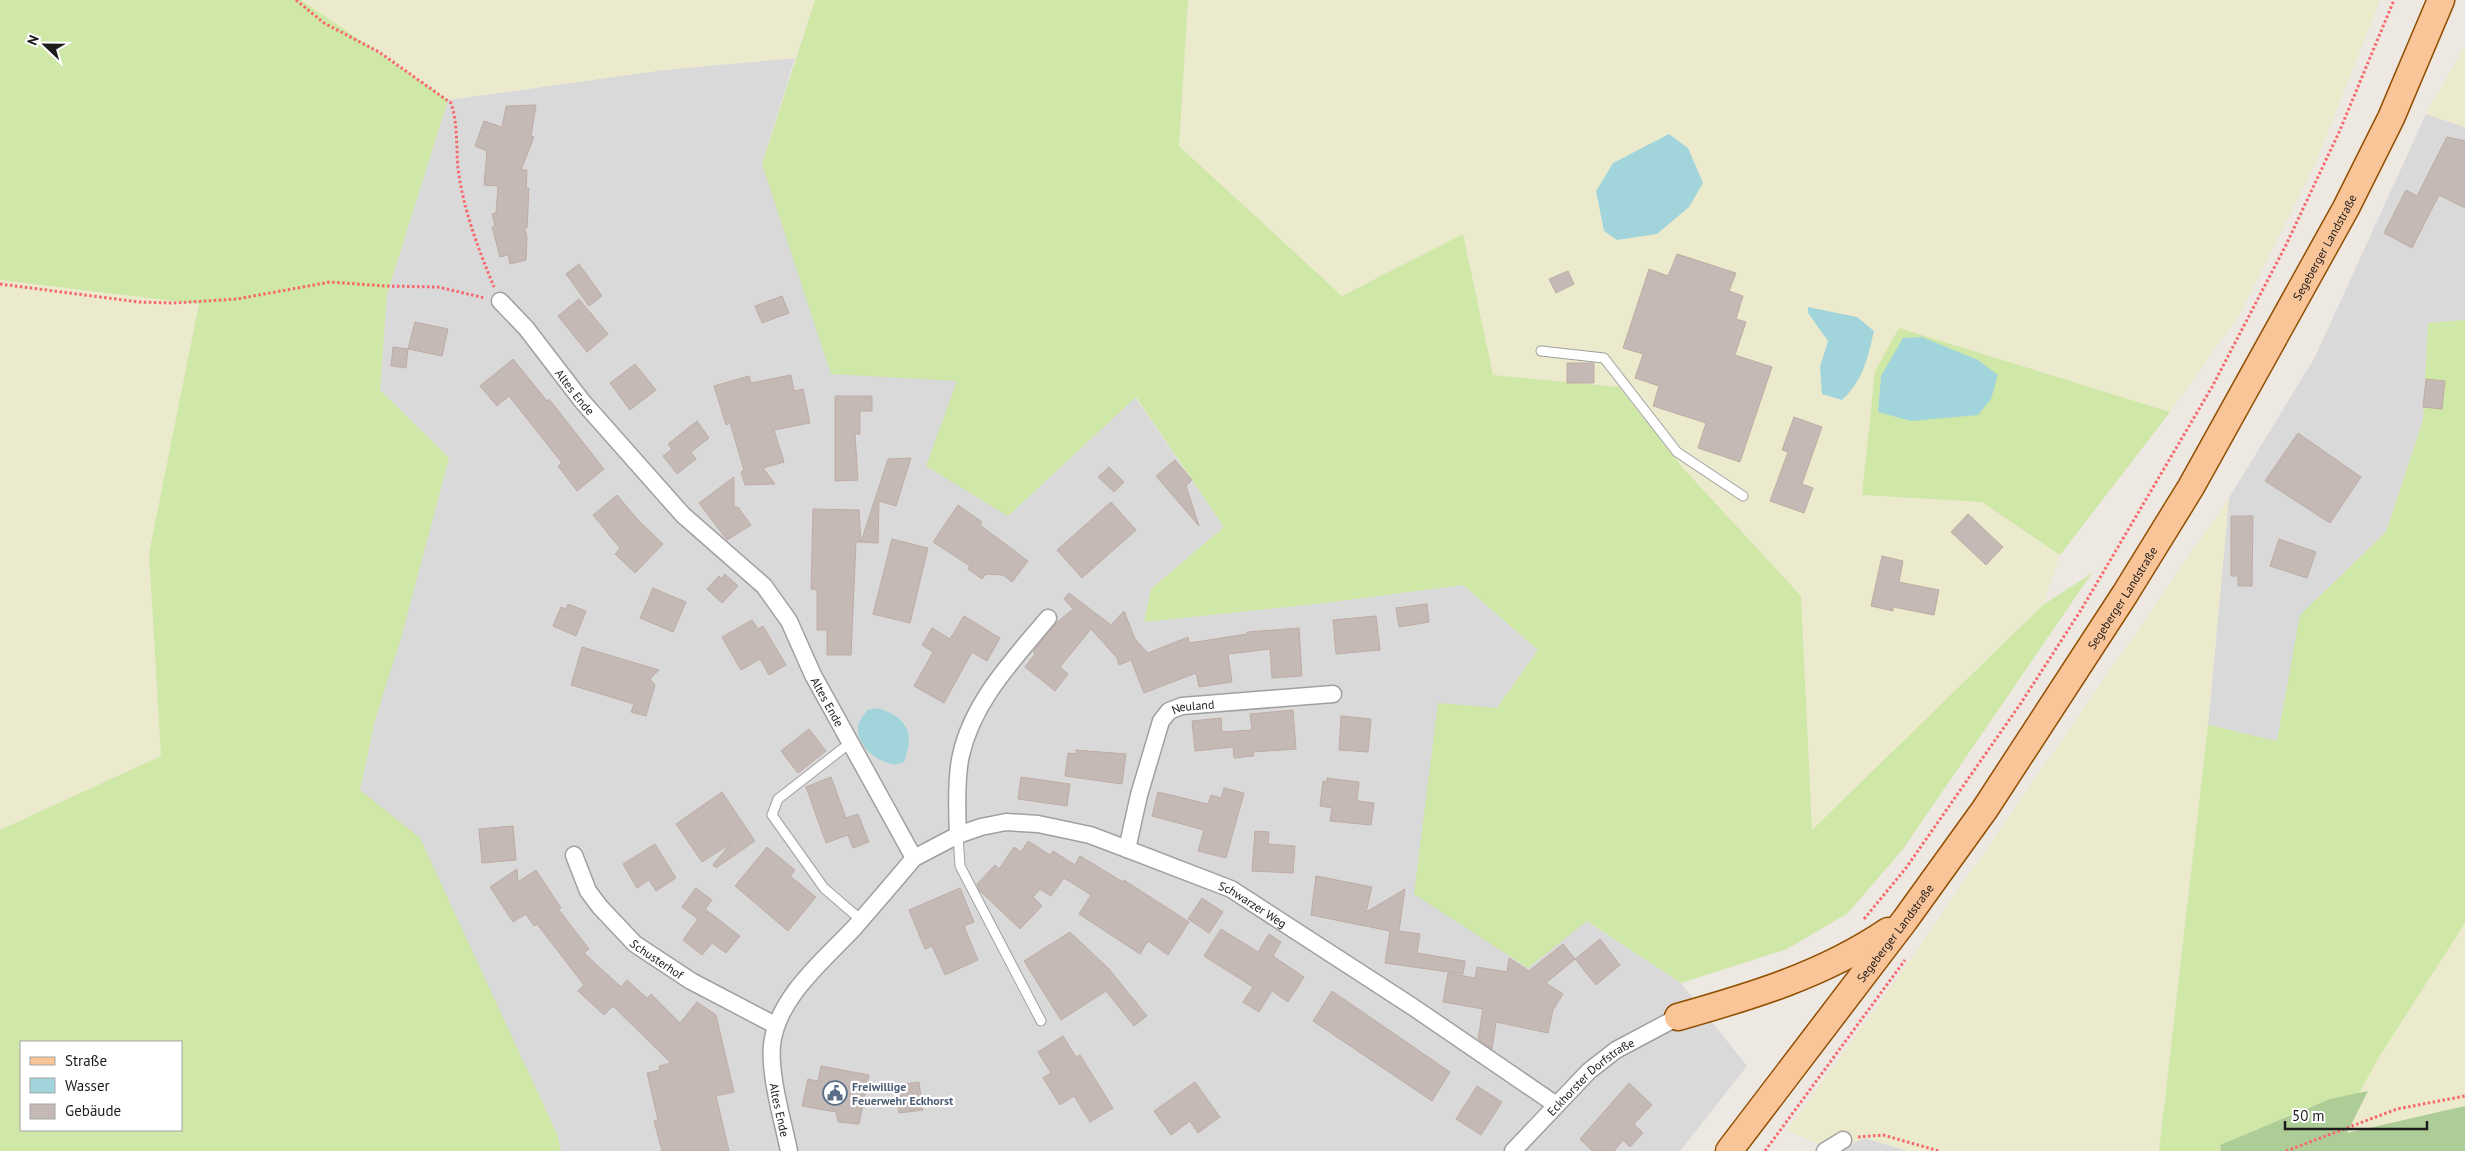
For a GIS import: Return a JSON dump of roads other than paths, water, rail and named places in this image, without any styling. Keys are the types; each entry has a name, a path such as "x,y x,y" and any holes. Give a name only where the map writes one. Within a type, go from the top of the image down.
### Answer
{"main road":[{"name":"Segeberger Landstraße","path":"1730,1151 1905,920 1985,809 2126,594 2191,487 2346,208 2391,118 2441,0"},
{"path":"1678,1018 1790,983 1861,949 1905,920"}],"street":[{"name":"Altes Ende","path":"500,301 526,328 582,400 683,515 764,586 789,622 812,676 914,858 789,1001 776,1025 772,1046 772,1066 789,1151"},
{"path":"958,835 960,756 976,714 999,677 1048,618"},
{"name":"Neuland","path":"1127,849 1156,733 1161,721 1169,711 1182,706 1334,694"},
{"name":"Schwarzer Weg","path":"914,858 958,835 981,827 1006,822 1038,824 1090,835 1127,849 1231,889 1413,1007 1555,1104"},
{"name":"Schusterhof","path":"574,855 588,891 600,907 635,944 691,981 776,1025"},
{"name":"Eckhorster Dorfstraße","path":"1513,1151 1555,1104 1589,1071 1616,1050 1678,1018"},
{"path":"1825,1151 1843,1140"}],"lane":[{"path":"1541,352 1604,358 1677,452 1743,496"},
{"path":"850,743 778,799 772,815 824,888 861,920"},
{"path":"958,835 960,866 1040,1021"}],"water":[{"path":"1669,134 1688,148 1703,183 1689,207 1657,234 1617,240 1604,231 1596,191 1613,163"},
{"path":"1808,307 1857,317 1874,331 1860,377 1842,400 1822,394 1820,367 1828,341 1808,313"},
{"path":"1922,337 1978,360 1998,375 1991,399 1978,415 1911,421 1878,412 1881,376 1903,338"},
{"path":"878,708 896,717 906,728 909,735 909,743 904,762 894,764 880,760 868,751 860,740 858,725 860,720 867,710"}],"place":[{"name":"Freiwillige Feuerwehr Eckhorst","path":"835,1093"}]}
